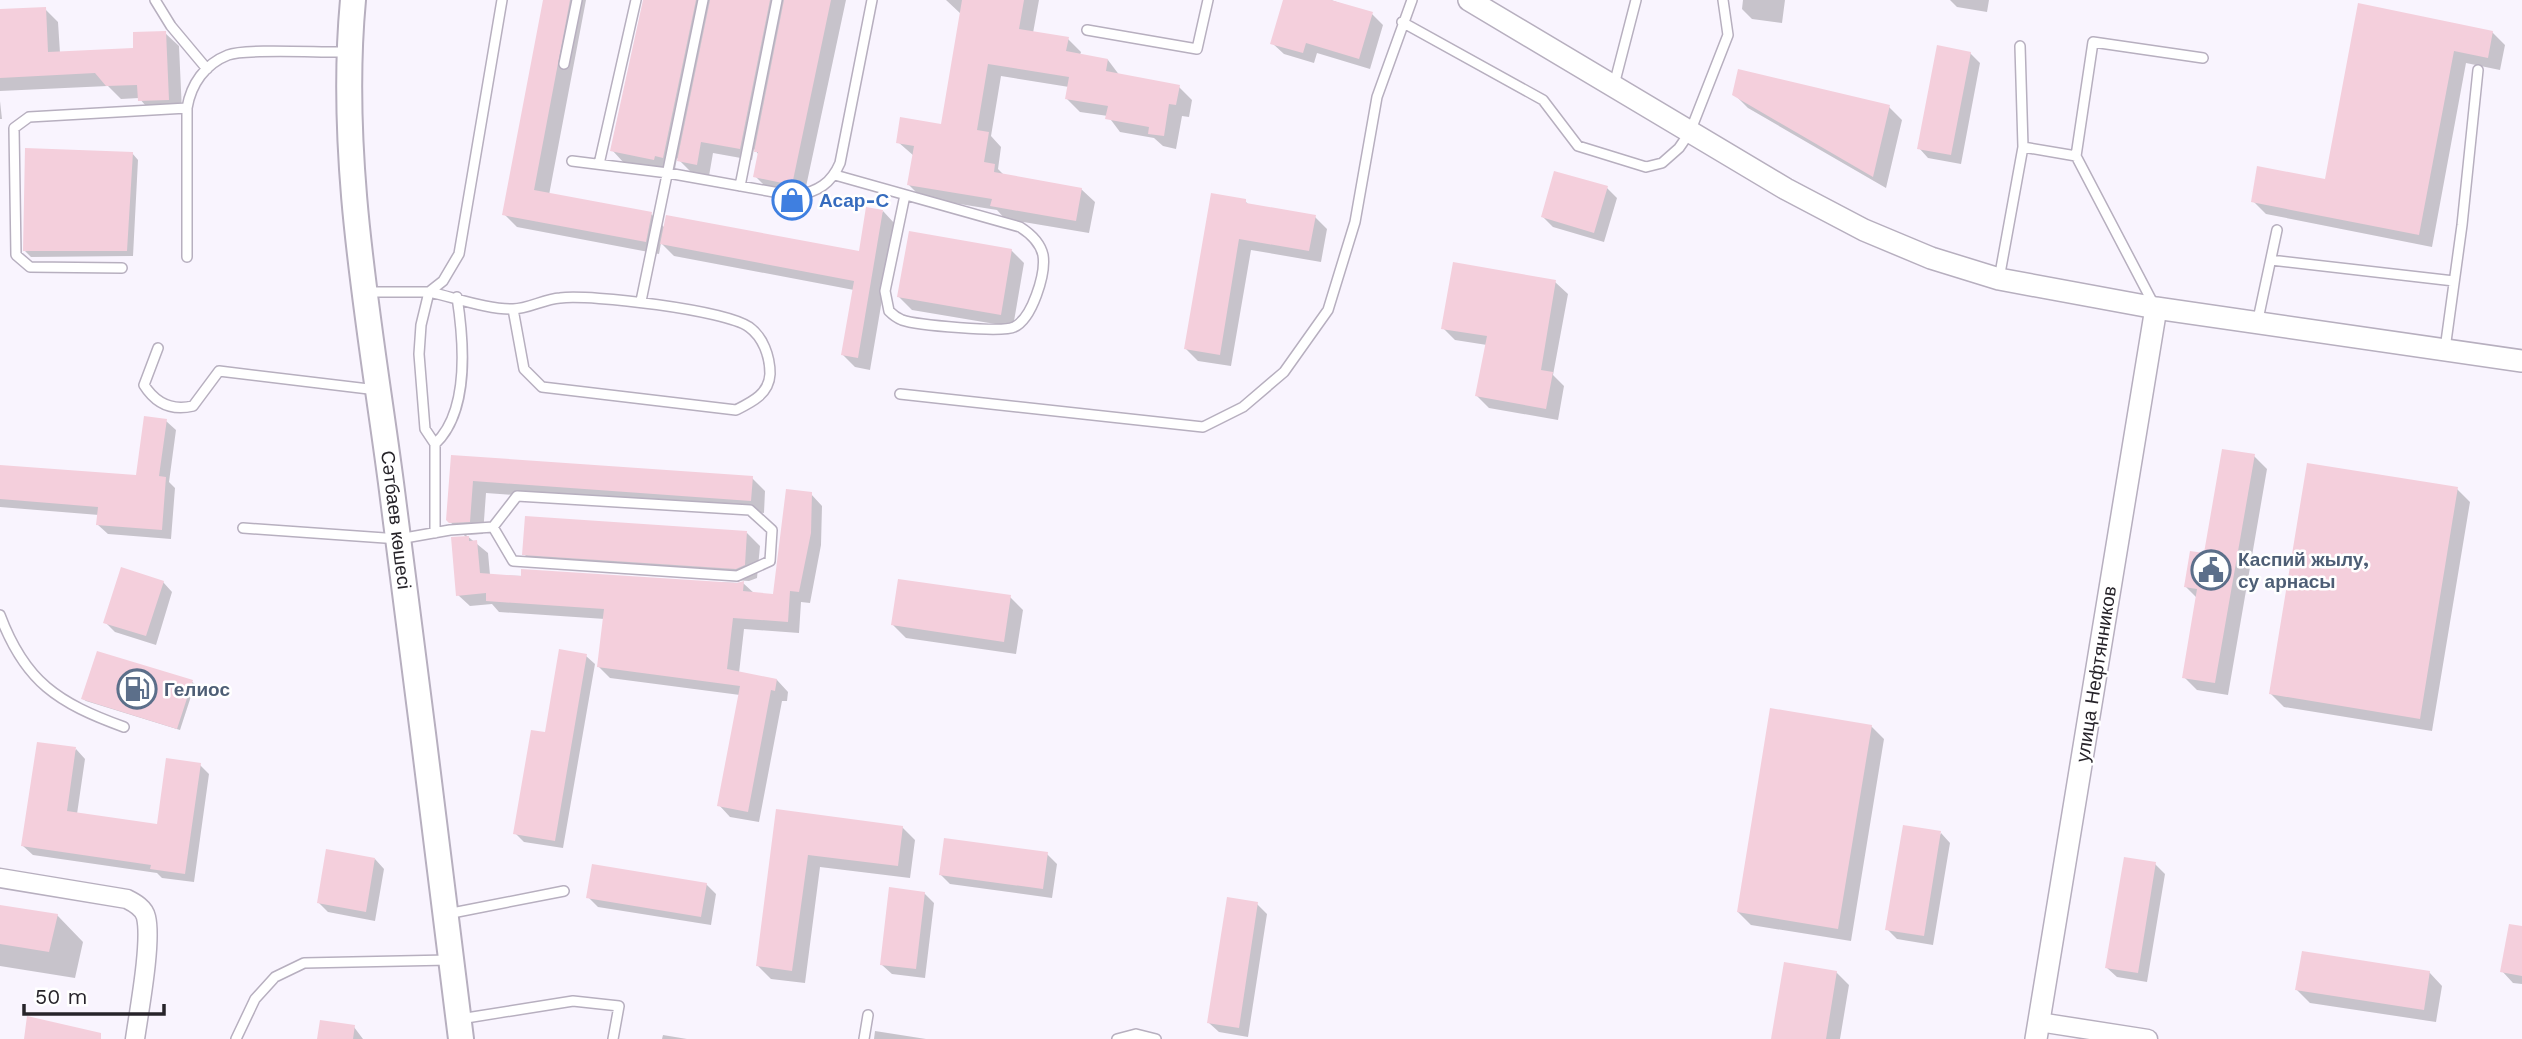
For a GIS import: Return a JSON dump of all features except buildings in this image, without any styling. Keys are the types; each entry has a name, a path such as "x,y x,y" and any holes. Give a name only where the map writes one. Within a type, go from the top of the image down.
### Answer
{"main road":[{"name":"Сәтбаев көшесі","path":"353,0 348,52 351,157 365,292 399,539 460,1029"}],"street":[{"path":"1469,0 1690,132 1864,230 1931,258 1999,279 2156,308 2257,325 2522,361"},
{"name":"улица Нефтянников","path":"2037,1030 2156,308"},
{"path":"0,878 127,899 140,906 146,917 145,960 135,1039"},
{"path":"2037,1030 2148,1039"}],"lane":[{"path":"155,0 171,26 207,69"},
{"path":"435,533 435,444 425,429 419,354 421,325 429,292 443,281 459,254 502,0"},
{"path":"564,64 577,0"},
{"path":"599,164 636,0"},
{"path":"640,302 703,0"},
{"path":"740,186 777,0"},
{"path":"572,160 668,173 796,197 815,192 835,175 844,148 872,0"},
{"path":"1087,30 1197,49 1208,0"},
{"path":"900,394 1203,427 1243,407 1284,372 1328,310 1355,222 1377,97 1412,0"},
{"path":"1614,86 1636,0"},
{"path":"1402,22 1543,100 1578,146 1646,167 1662,163 1679,148 1690,132 1728,34 1723,0"},
{"path":"2156,308 2076,156 2093,42 2203,58"},
{"path":"1999,279 2023,147 2021,46"},
{"path":"187,257 187,108 194,83 207,69 231,54 348,52"},
{"path":"2445,351 2478,70"},
{"path":"122,268 30,267 19,260 16,241 14,128 29,117 187,108"},
{"path":"2023,147 2076,156"},
{"path":"835,175 1020,227 1035,238 1043,263 1031,312 1023,322 1012,329 996,330 905,321 889,311 885,291 905,195"},
{"path":"2257,325 2277,230"},
{"path":"2271,260 2454,281"},
{"path":"365,292 429,292 513,309 560,298 640,302 730,319 748,326 761,339 768,356 770,376 765,390 756,400 736,410 542,387 524,369 513,309"},
{"path":"435,444 449,431 461,382 461,324 457,298"},
{"path":"158,348 144,385 151,396 163,405 179,410 193,407 219,371 379,390"},
{"path":"243,528 399,539 493,527 517,496 750,510 772,530 770,561 737,576 513,561 493,527"},
{"path":"0,615 16,654 31,676 84,712 124,727"},
{"path":"445,915 564,891"},
{"path":"236,1039 255,999 275,977 304,963 451,960"},
{"path":"460,1029 573,1001 620,1006 613,1039"},
{"path":"864,1039 868,1016"},
{"path":"1117,1039 1136,1034 1156,1039"}],"place":[{"name":"Асар-С","path":"792,200"},
{"name":"Каспий жылу, су арнасы","path":"2211,570"},
{"name":"Гелиос","path":"137,689"}]}
